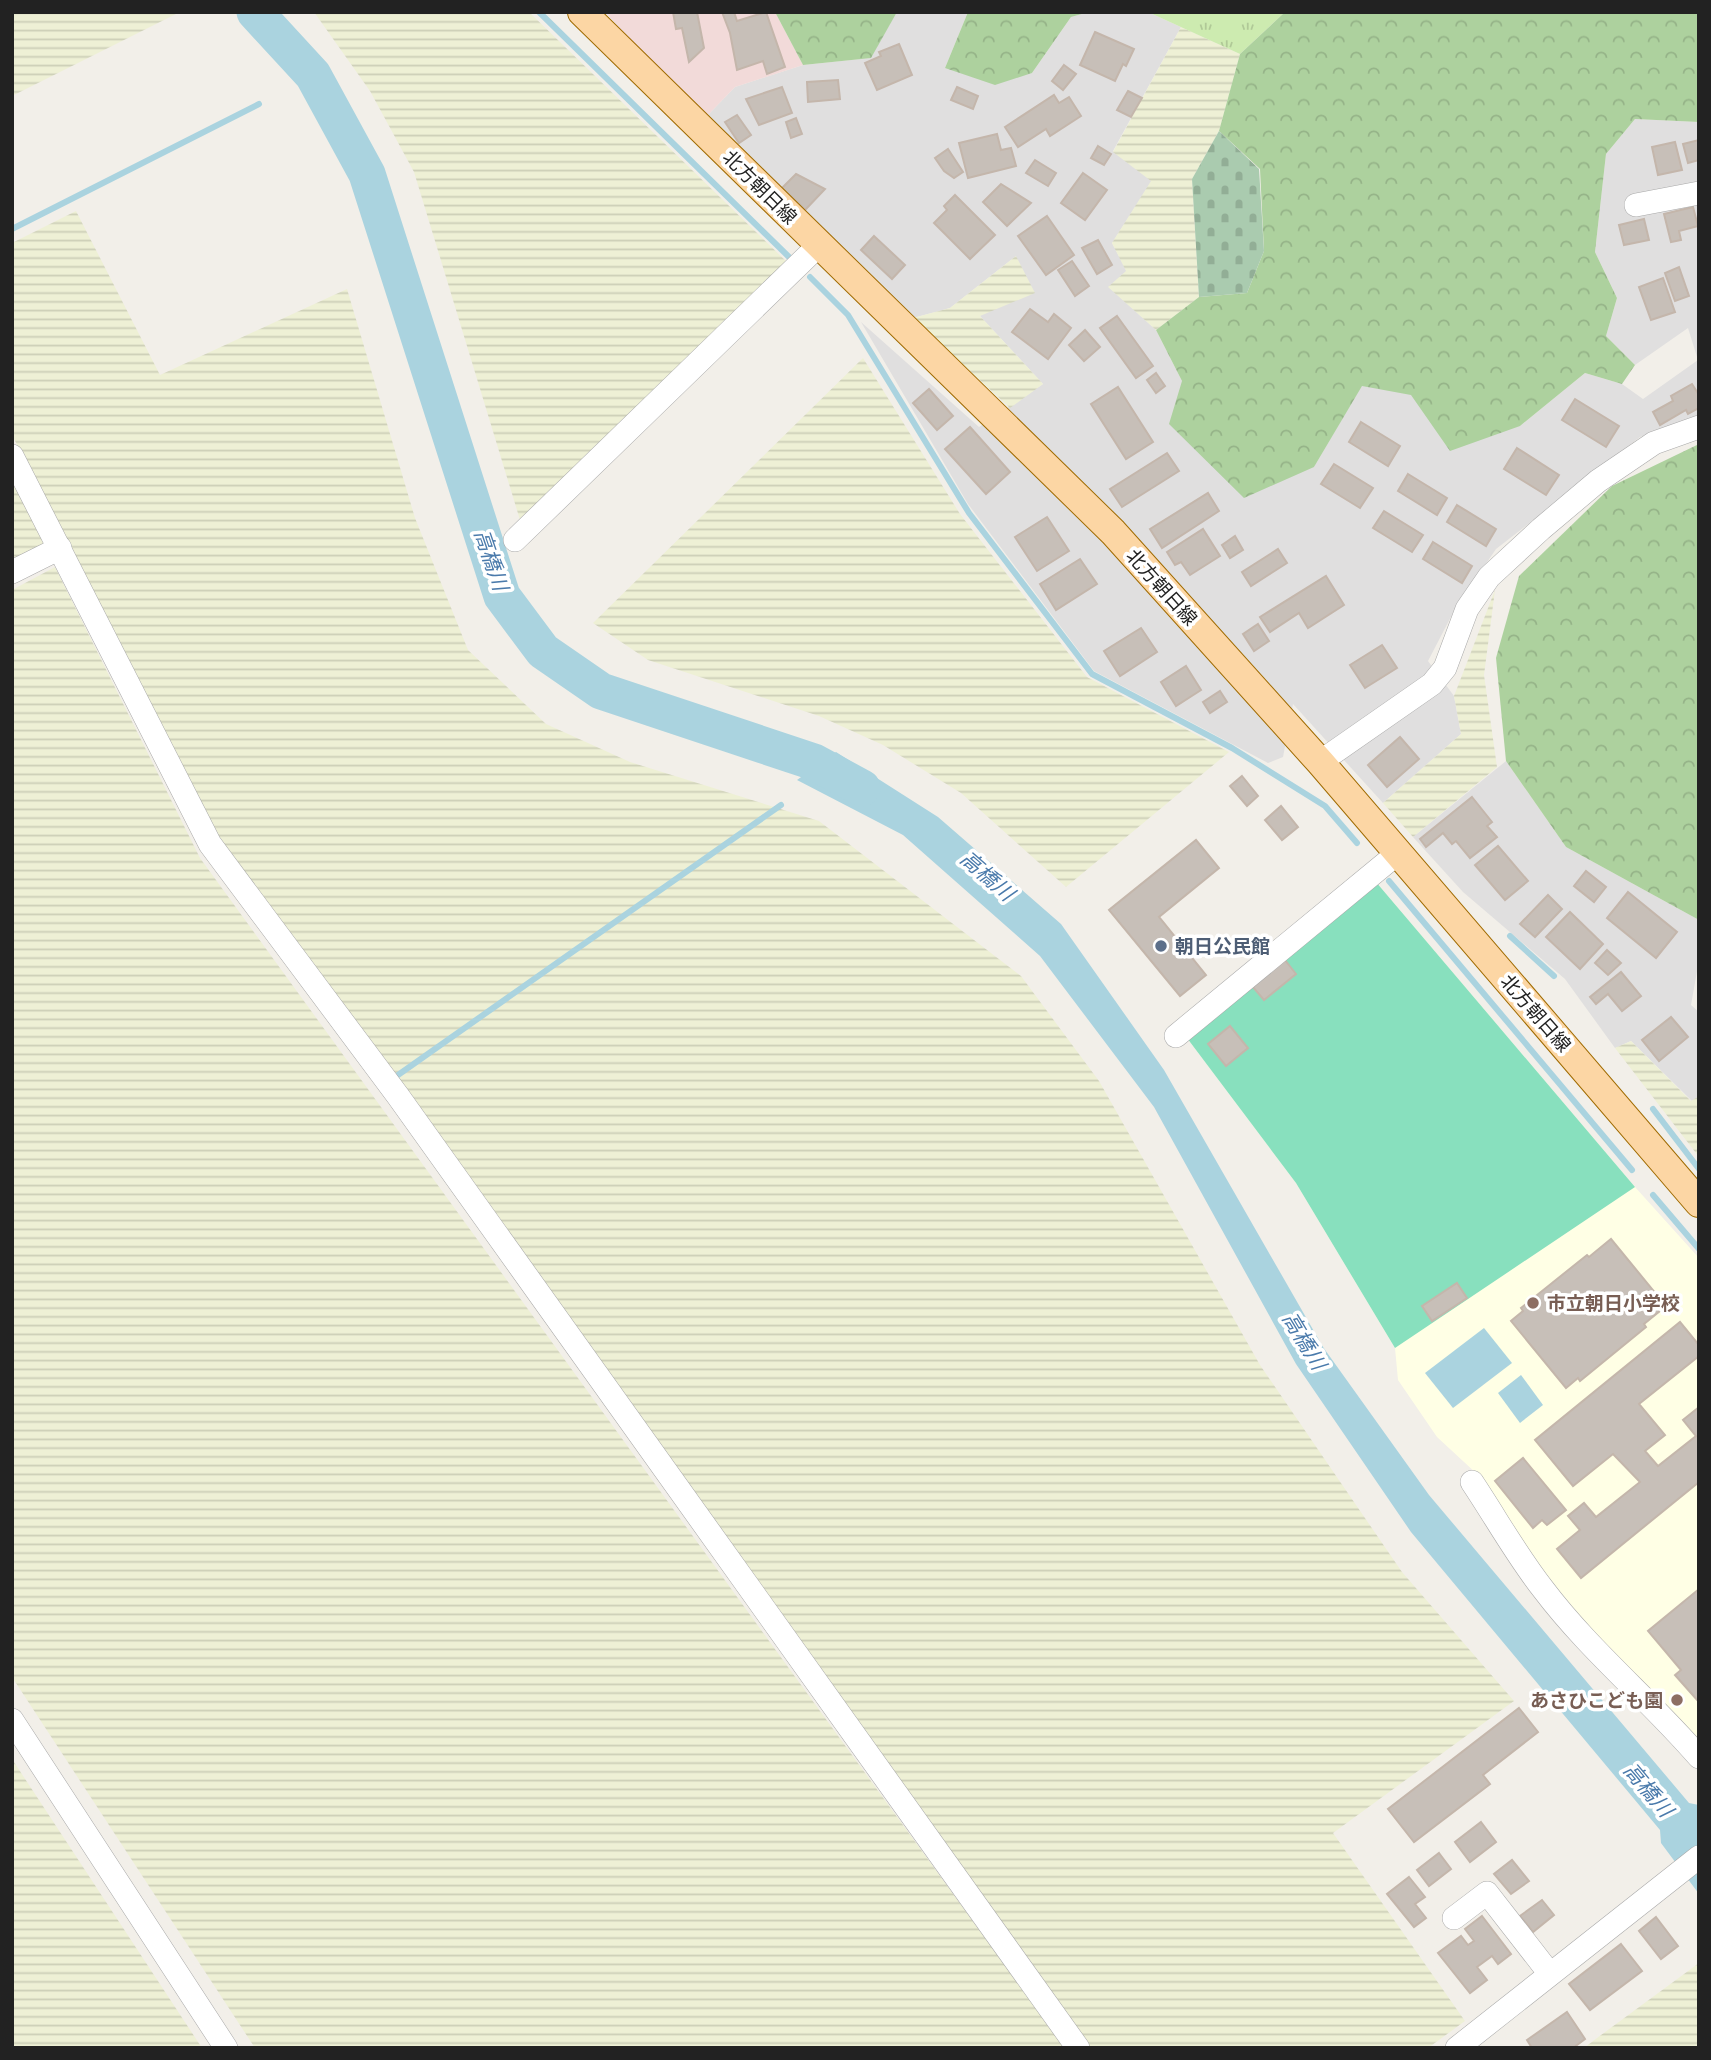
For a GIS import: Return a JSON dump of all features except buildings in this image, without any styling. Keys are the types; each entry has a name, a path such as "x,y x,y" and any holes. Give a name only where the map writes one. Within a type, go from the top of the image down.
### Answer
{"main road":[{"name":"北方朝日線","path":"582,12 1113,532 1320,762 1699,1203"}],"street":[{"path":"1636,205 1699,192"},
{"path":"515,540 819,246"},
{"path":"1320,762 1432,684 1445,668 1467,609 1489,577 1541,529 1598,481 1654,443 1699,427"},
{"path":"12,456 210,844 398,1096 1078,2048"},
{"path":"12,572 60,548"},
{"path":"1176,1036 1398,853"},
{"path":"1472,1482 1543,1590 1615,1671 1676,1730 1699,1757"},
{"path":"12,1720 226,2048"},
{"path":"1457,2048 1699,1857"},
{"path":"1454,1918 1487,1893 1550,1975"}],"shaded area":[{"path":"12,12 177,12 178,13 12,96"},
{"path":"314,12 529,12 789,264 520,520 414,172 370,91"},
{"path":"605,12 775,12 803,65 735,87 704,119"},
{"path":"897,12 968,12 945,68 1032,73 1071,17 1089,12 1148,12 1181,27 1113,151 1152,181 1112,243 1127,271 1109,287 1156,330 1182,381 1314,467 1362,385 1411,394 1520,426 1585,373 1622,384 1643,399 1698,360 1688,328 1635,365 1606,336 1617,298 1595,252 1606,154 1635,119 1699,122 1699,415 1640,437 1496,549 1455,609 1428,661 1454,696 1461,734 1383,803 1293,704 1283,757 1268,763 1094,671 968,504 861,322 979,427 1043,384 980,316 1016,256 950,308 913,318 704,119 735,87 803,65 870,58"},
{"path":"1181,27 1240,54 1219,131 1192,179 1199,297 1156,330 1108,287 1126,271 1112,243 1151,181 1113,152"},
{"path":"76,211 160,375 347,289 415,518 468,650 546,724 630,762 819,821 1021,976 1099,1081 1260,1365 1402,1572 1514,1701 1333,1833 1465,2021 1428,2048 1091,2048 220,838 12,435 12,243"},
{"path":"1016,256 1035,293 980,316 1043,384 1010,408 913,318 950,308"},
{"path":"863,358 960,514 1087,677 1229,752 1066,887 961,793 883,745 819,716 648,660 593,623"},
{"path":"12,474 49,545 12,563"},
{"path":"55,567 200,858 1065,2048 255,2048 12,1677 12,590"},
{"path":"1495,590 1484,675 1497,767 1413,837 1383,803 1461,734 1454,696"},
{"path":"1506,761 1566,847 1699,920 1699,960 1691,1005 1699,1012 1699,1096 1692,1101 1631,1041 1615,1048 1565,979 1463,892 1413,837"},
{"name":"市立朝日小学校","path":"1376,882 1635,1187 1699,1258 1699,1744 1546,1585 1477,1474 1437,1437 1398,1380 1395,1348 1296,1183 1187,1038"},
{"path":"1631,1041 1691,1101 1699,1096 1699,1157 1615,1048"},
{"path":"12,1759 202,2048 12,2048"},
{"path":"1699,1963 1699,2048 1584,2048 1597,2038"}],"green space":[{"path":"775,12 897,12 871,58 803,65"},
{"path":"968,12 1089,12 1071,17 1032,73 995,85 945,68"},
{"path":"1148,12 1285,12 1240,54"},
{"path":"1285,12 1699,12 1699,122 1635,119 1606,154 1595,252 1617,298 1606,336 1635,365 1622,384 1585,373 1520,426 1450,451 1411,395 1362,386 1314,467 1244,498 1169,424 1182,381 1156,330 1199,297 1247,293 1264,251 1260,169 1219,131 1240,54"},
{"path":"1219,131 1259,169 1264,251 1247,293 1199,297 1192,179"},
{"path":"1699,444 1699,920 1566,847 1506,761 1496,658 1519,576 1612,486"},
{"path":"1376,882 1635,1187 1395,1348 1296,1183 1187,1038"}],"water":[{"path":"836,752 938,817 1061,924 1164,1070 1323,1347 1429,1495 1689,1803 1699,1805 1699,1894 1661,1843 1660,1830 1411,1532 1296,1364 1154,1107 1040,956 903,835 797,780"},
{"path":"1484,1328 1512,1363 1453,1408 1425,1373"},
{"path":"1521,1375 1543,1405 1520,1423 1498,1393"}],"waterway":[{"name":"高橋川","path":"255,12 313,75 367,174 502,596 543,651 601,691 814,762 862,788"},
{"path":"539,12 789,257"},
{"path":"12,229 259,104"},
{"path":"810,277 848,315 969,513 1092,674 1232,748 1325,806 1357,843"},
{"path":"398,1075 781,805"},
{"path":"1389,881 1632,1170"},
{"path":"1510,936 1554,976"},
{"path":"1653,1109 1699,1169"},
{"path":"1653,1195 1699,1249"}],"place":[{"name":"朝日公民館","path":"1161,946"},
{"name":"市立朝日小学校","path":"1533,1303"},
{"name":"あさひこども園","path":"1677,1700"}]}
